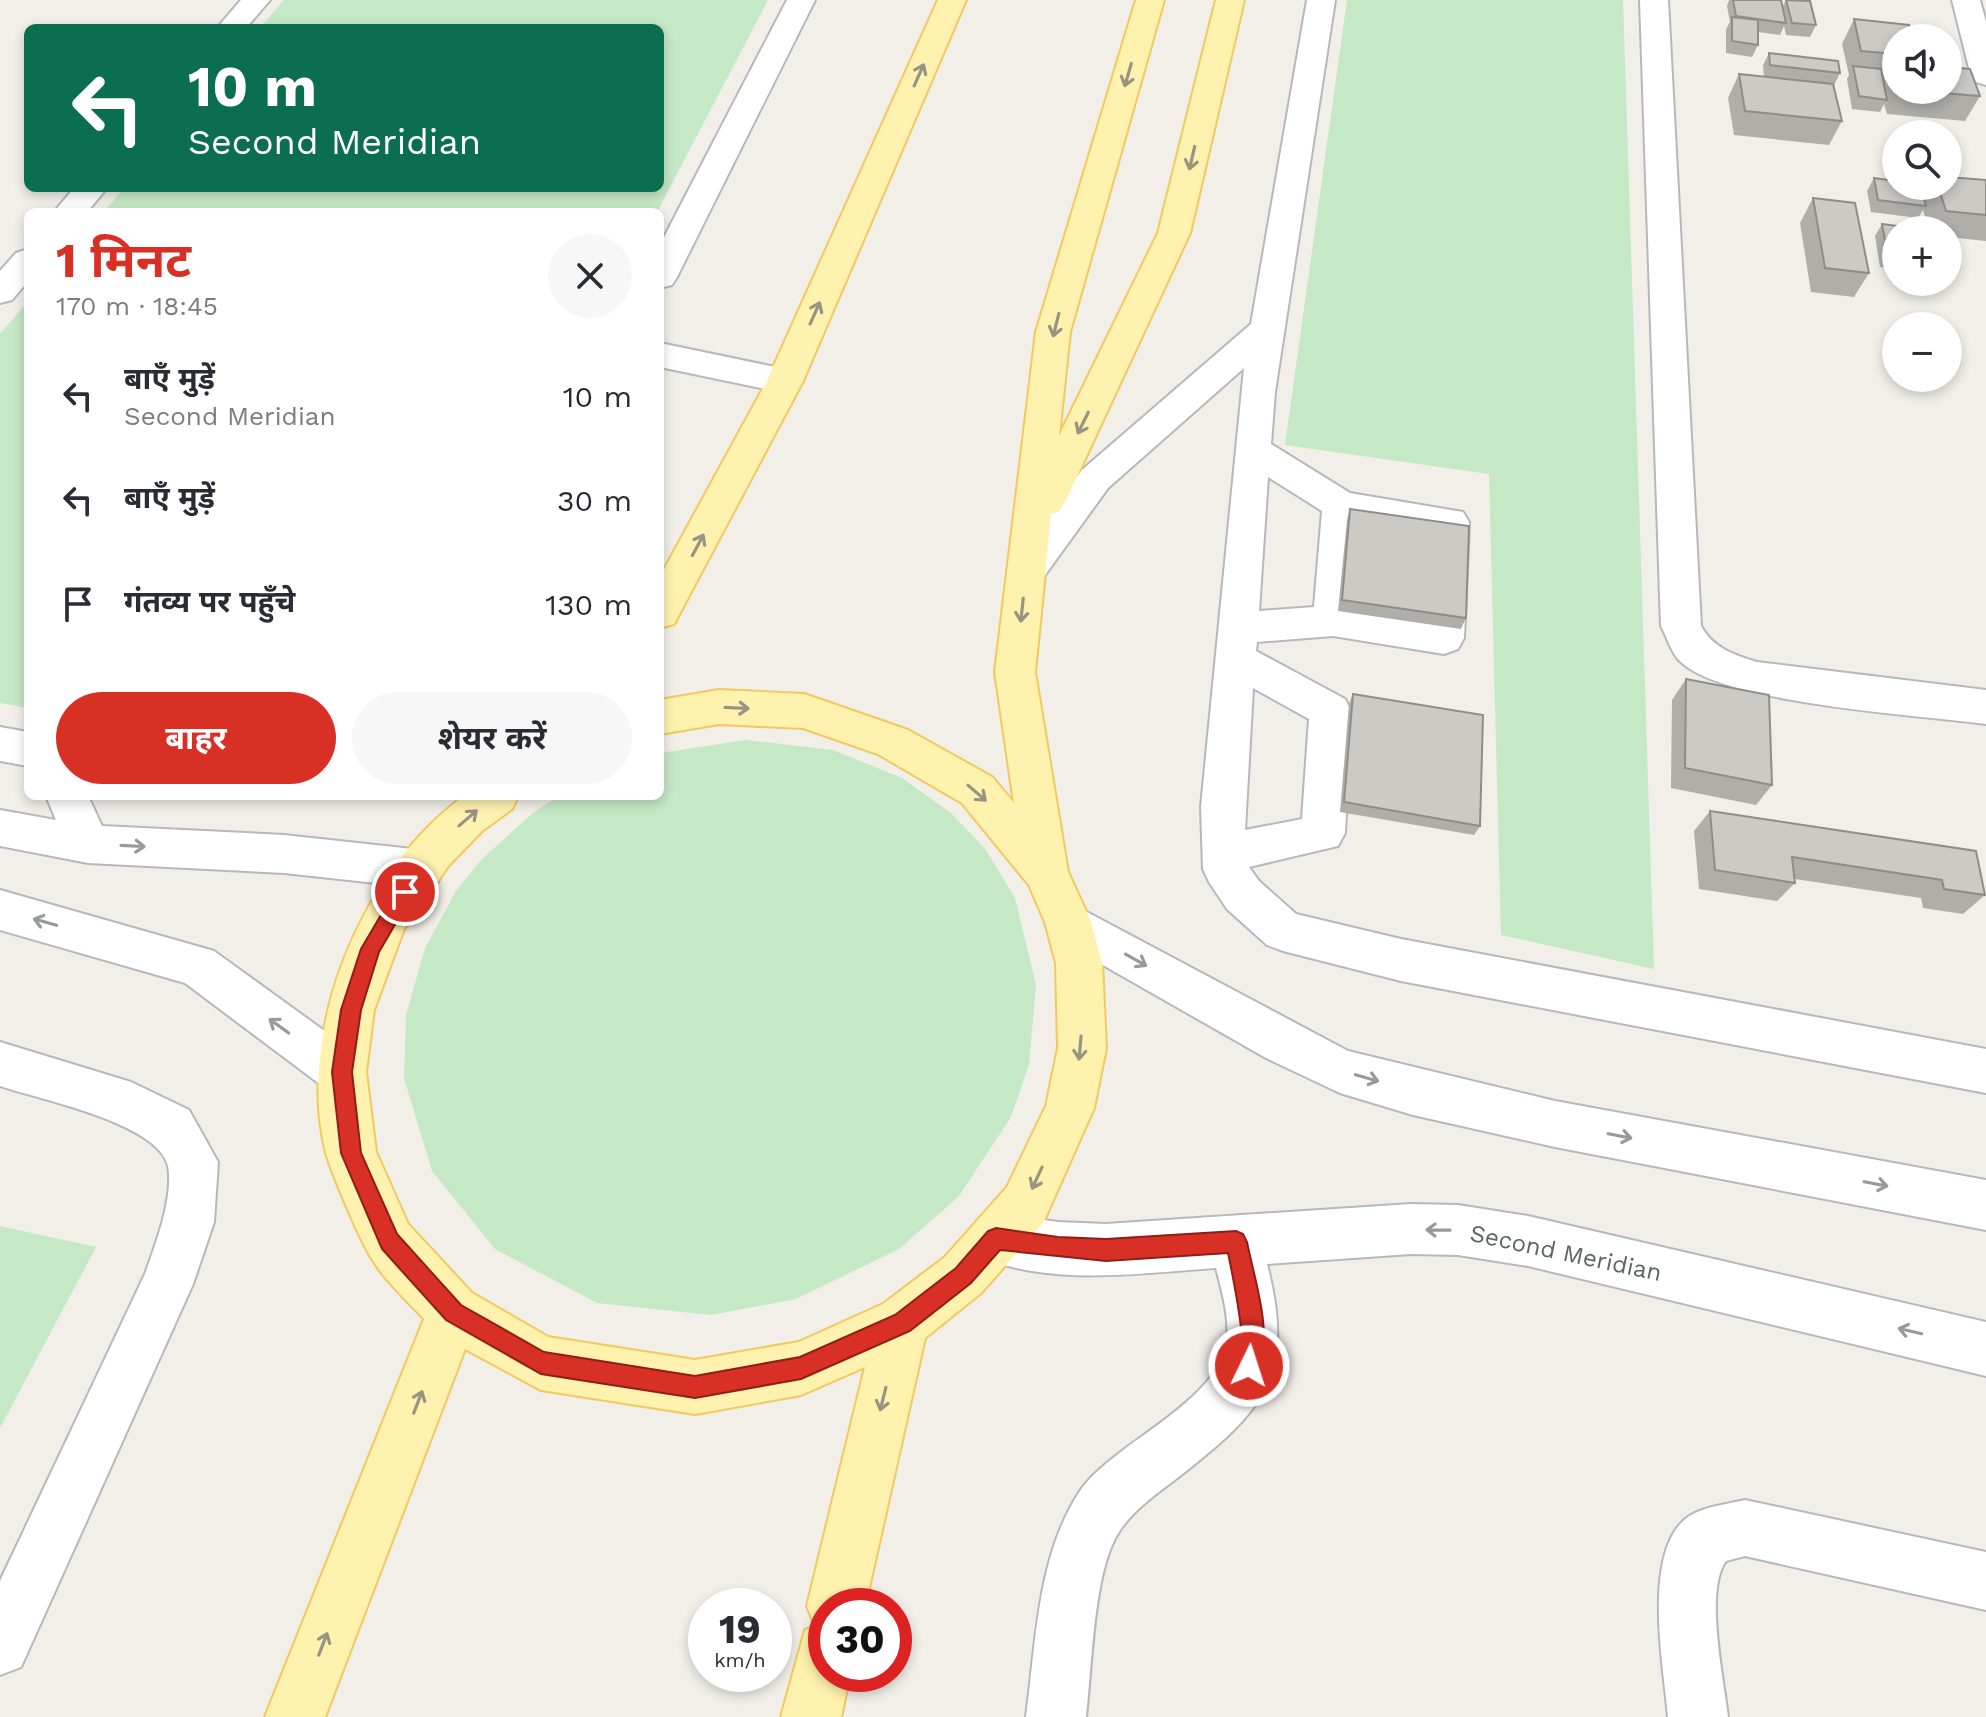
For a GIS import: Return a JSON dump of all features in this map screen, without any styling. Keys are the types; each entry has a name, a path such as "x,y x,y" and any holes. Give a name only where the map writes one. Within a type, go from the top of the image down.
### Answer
{"main road":[{"path":"664,606 785,381 952,0"},
{"path":"492,800 467,818 422,869 388,915 371,949 351,1010 342,1072 351,1153 390,1242 453,1312 541,1363 695,1387 801,1368 902,1323 963,1275 1025,1205 1070,1108 1082,1048 1079,963 1068,922 1046,873 1015,672 1053,332 1150,0"},
{"path":"1031,532 1174,233 1230,0"},
{"path":"664,716 719,707 804,711 893,742 977,790 1046,873"},
{"path":"295,1717 453,1312"},
{"path":"840,1588 902,1323"},
{"path":"811,1717 817,1692"}],"street":[{"path":"235,24 256,0"},
{"path":"664,269 801,0"},
{"path":"1321,0 1257,392 1223,807 1225,869 1243,895 1283,931 1401,960 1986,1071"},
{"path":"1654,0 1681,626 1694,651 1719,666 1757,678 1986,707"},
{"path":"1966,0 1986,76"},
{"path":"74,208 88,192"},
{"path":"0,292 24,265"},
{"path":"1026,572 1115,459 1268,328"},
{"path":"664,356 785,381"},
{"path":"1237,643 1333,621 1388,615 1444,638 1450,522 1394,528 1341,505 1252,449"},
{"path":"1333,621 1341,505"},
{"path":"1225,853 1323,833 1330,711 1237,643"},
{"path":"0,744 24,748"},
{"path":"69,800 88,844"},
{"path":"0,828 88,844 284,854 422,869"},
{"path":"0,910 198,966 342,1072"},
{"path":"1068,922 1283,1043 1340,1071 1413,1092 1555,1124 1986,1205"},
{"path":"0,1064 131,1105 172,1127 193,1162 189,1222 167,1284 0,1646"},
{"name":"Second Meridian","path":"996,1238 1058,1248 1106,1250 1411,1229 1458,1230 1528,1241 1984,1350"},
{"path":"1056,1717 1079,1558 1099,1511 1137,1474 1234,1393 1249,1366 1253,1342 1250,1308 1236,1242"},
{"path":"1698,1717 1687,1597 1693,1558 1709,1536 1745,1528 1986,1581"}],"green space":[{"path":"284,0 768,0 659,208 107,208 121,192 664,192 664,24 263,24"},
{"path":"1347,0 1623,0 1654,969 1501,935 1489,474 1285,445"},
{"path":"24,306 24,707 0,703 0,334"},
{"path":"746,740 833,750 902,778 951,813 986,850 1015,898 1036,985 1029,1064 1011,1117 959,1196 899,1249 796,1299 711,1315 597,1303 495,1249 432,1171 404,1078 406,1015 425,948 456,891 481,860 534,812 553,800 664,800 664,752"},
{"path":"0,1226 96,1247 0,1428"}],"building":[{"path":"1733,0 1781,0 1786,23 1736,16"},
{"path":"1786,0 1810,1 1816,25 1792,23"},
{"path":"1732,17 1758,20 1758,45 1732,41"},
{"path":"1854,19 1900,24 1882,24 1882,53 1861,51"},
{"path":"1769,53 1838,61 1840,73 1770,65"},
{"path":"1853,66 1881,69 1882,99 1859,96"},
{"path":"1962,68 1970,69 1980,96 1962,95"},
{"path":"1739,74 1833,84 1842,121 1745,111"},
{"path":"1874,178 1882,179 1882,200 1924,200 1926,206 1878,200"},
{"path":"1962,178 1986,180 1986,215 1946,211 1942,200 1962,200"},
{"path":"1813,198 1855,203 1869,273 1825,268"},
{"path":"1350,509 1469,526 1466,618 1342,600"},
{"path":"1686,679 1769,695 1772,785 1685,768"},
{"path":"1353,694 1483,715 1480,826 1344,802"},
{"path":"1710,811 1976,851 1985,895 1944,889 1942,880 1792,857 1795,883 1715,870"}],"route":[{"path":"405,892 388,915 371,949 351,1010 342,1072 351,1153 390,1242 453,1312 541,1363 695,1387 801,1368 902,1323 963,1275 996,1238 1058,1248 1106,1250 1236,1242 1250,1308 1253,1342 1249,1366"}]}
